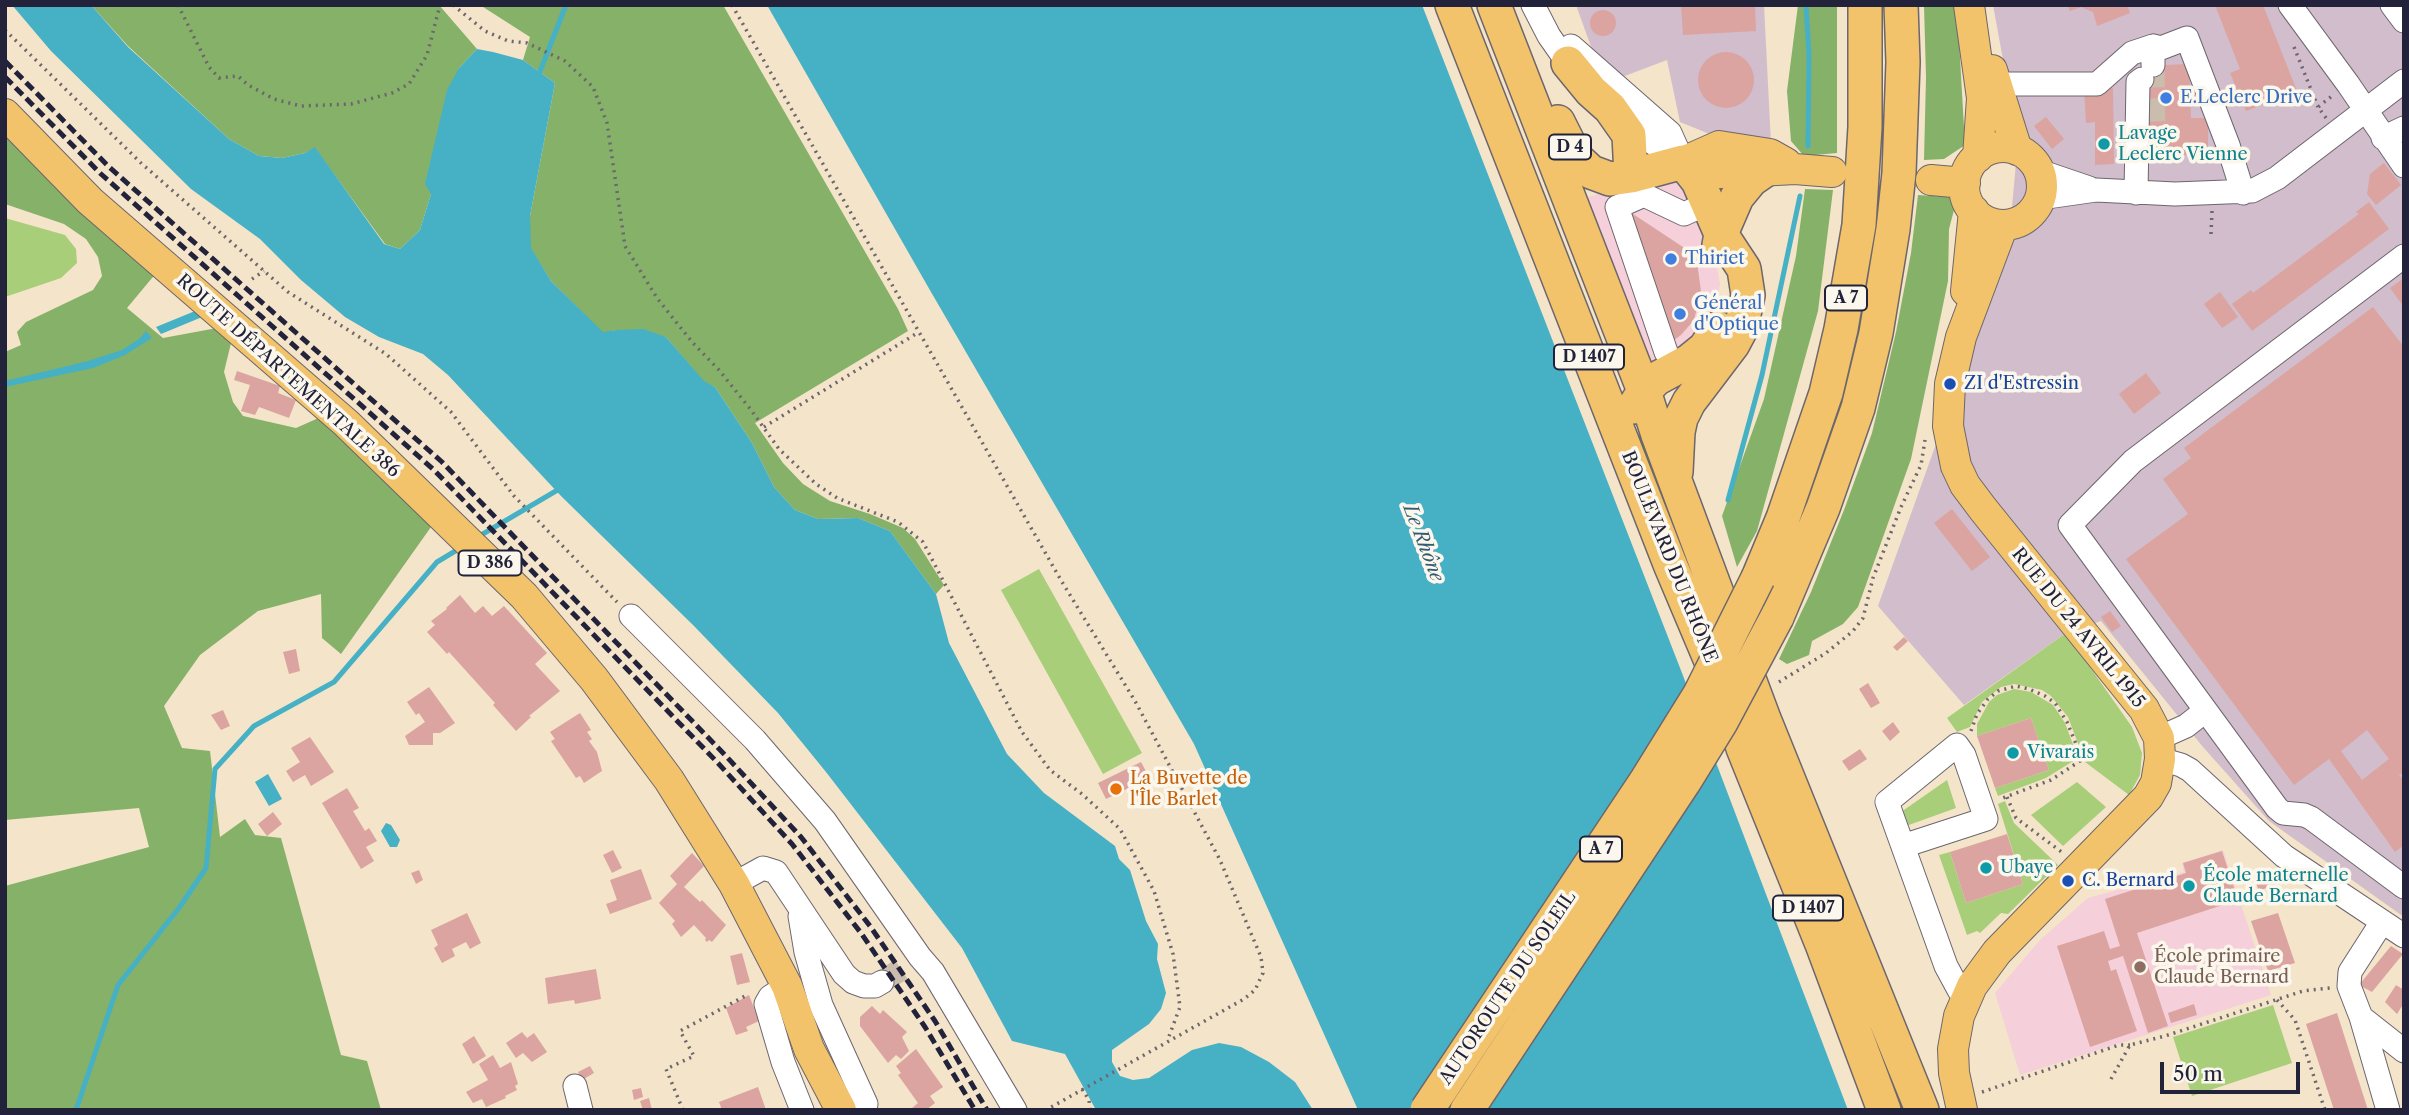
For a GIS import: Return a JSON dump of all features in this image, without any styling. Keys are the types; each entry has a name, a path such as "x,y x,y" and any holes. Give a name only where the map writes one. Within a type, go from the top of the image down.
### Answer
{"highway":[{"name":"BOULEVARD DU RHÔNE","path":"1452,5 1670,564 1730,706 1743,748 1822,944 1884,1110"},
{"path":"1473,5 1558,216 1611,361 1624,385 1656,394 1669,392 1709,373"},
{"name":"BOULEVARD DU RHÔNE","path":"1494,5 1644,391 1772,740 1922,1110"},
{"name":"AUTOROUTE DU SOLEIL","path":"1427,1110 1646,781 1693,705 1737,624 1783,518 1826,393 1841,328 1859,225 1865,127 1865,5"},
{"name":"AUTOROUTE DU SOLEIL","path":"1467,1110 1685,782 1721,722 1777,617 1818,519 1858,408 1876,333 1893,229 1899,173 1903,62 1901,5"},
{"name":"D 4","path":"1507,37 1531,62 1576,158 1591,172 1636,186 1683,162"},
{"path":"1568,63 1591,91 1611,107 1629,135 1636,186"},
{"path":"1676,479 1681,418 1709,373 1733,344 1741,329 1748,295 1744,269 1721,234 1698,181 1683,162"},
{"path":"1730,706 1683,554 1631,429 1632,411 1644,391 1656,379 1689,361 1705,348 1716,333 1724,312 1727,290 1726,272 1719,245 1721,234 1737,197 1751,180 1779,170"}],"main road":[{"path":"1970,5 2017,150"},
{"path":"1931,180 1971,170 1985,152 2000,148 2017,150 2030,158 2042,194 2035,208 2013,228 1988,222 1974,211 1966,196 1971,170 1983,98 1970,5"},
{"name":"ROUTE DÉPARTEMENTALE 386","path":"5,114 90,201 346,423 524,596 594,679 658,764 698,824 734,884 778,992 809,1049 853,1107"},
{"name":"D 4","path":"1683,162 1719,146 1770,154 1779,170 1832,172"},
{"name":"RUE DU 24 AVRIL 1915","path":"1974,211 1961,337 1950,384 1950,446 1960,476 1983,509 2144,709 2160,749"},
{"name":"RUE DU 24 AVRIL 1915","path":"1961,337 2013,228"},
{"path":"1966,1103 1954,1073 1953,1049 1959,1016 1966,997 1997,953 2148,797 2156,783 2160,749"}],"street":[{"path":"1533,5 1549,36 1568,63 1628,112 1653,143 1683,162"},
{"path":"2290,5 2364,111 2394,133 2404,166"},
{"path":"2392,5 2404,21"},
{"path":"1549,36 1571,46 1670,133 1683,162"},
{"path":"2136,192 2139,150 2138,82 2161,48 2187,38 2243,192"},
{"path":"1996,84 2097,84 2132,53 2149,63"},
{"path":"2042,194 2096,190 2243,192 2264,186 2404,81"},
{"path":"1666,352 1617,206 1636,186 1644,195 1684,214 1708,203"},
{"path":"2404,256 2133,461 2070,525 2283,813 2312,818 2404,887"},
{"path":"631,616 755,740 825,821 913,962 933,972 954,1003 1015,1110"},
{"path":"2205,710 2160,749 2190,770 2284,856 2404,936"},
{"path":"1903,846 1986,819 1965,755 1957,745 1887,802 1946,967 1966,997"},
{"path":"734,884 763,868 772,869 781,877 844,974 853,982 864,986 875,986 882,982"},
{"path":"799,906 806,953 853,1107"},
{"path":"2382,922 2350,972 2349,986 2361,1017 2388,1110"},
{"path":"778,992 766,1004 783,1062 802,1110"},
{"path":"2361,1017 2404,1051"},
{"path":"575,1086 581,1110"}],"path":[{"path":"178,5 209,67 219,78 238,75 248,85 274,99 301,106 351,104 392,93 409,84 427,55 440,5"},
{"path":"453,5 485,31 508,41 527,43 565,61 593,87 607,123 625,246 671,316 719,370 779,449 816,484 837,498 898,522 923,542 1022,732 1050,770 1120,829 1154,891 1173,954 1180,1007 1168,1041"},
{"path":"732,5 1062,582 1135,701 1220,860 1261,957 1264,973 1255,990 1244,999 1048,1109"},
{"path":"5,30 141,163 288,292 386,354 451,412 514,496 631,616"},
{"path":"2308,32 2294,46 2318,107 2338,133"},
{"path":"2318,107 2340,90 2337,80 2341,76"},
{"path":"2013,228 2042,194"},
{"path":"252,279 264,271"},
{"path":"764,427 919,332"},
{"path":"1783,692 1778,681 1826,653 1853,631 1863,618 1873,578 1921,465 1926,436"},
{"path":"1957,745 1972,730 1981,706 1998,691 2016,687 2029,689 2055,703 2067,722 2081,756 2081,761 2051,780 1982,806"},
{"path":"2007,797 2016,818 2063,853 2086,862"},
{"path":"1966,1103 2119,1045 2130,1045 2303,991 2349,986"},
{"path":"683,1110 666,1069 694,1056 680,1031 759,988 778,992"},
{"path":"2277,1000 2295,1020 2325,1110"},
{"path":"2111,1079 2130,1045"},
{"path":"1082,1089 1089,1100 1090,1110"}],"shaded area":[{"path":"1576,5 1764,5 1771,144 1712,135 1680,122 1667,60 1622,77 1594,55"},
{"path":"1993,5 2404,5 2404,917 2269,821 2203,747 2101,621 2066,633 1964,705 1878,606 2009,240 2018,141"},
{"path":"1657,176 1678,177 1689,191 1717,268 1720,284 1714,320 1668,364 1648,362 1585,198"},
{"name":"École primaire Claude Bernard","path":"2223,850 2271,995 2020,1075 1995,993 2040,940 2088,898 2184,872 2182,863"}],"green space":[{"path":"91,5 439,5 477,49 459,68 431,194 420,230 400,249 385,244 315,148 282,158 259,156 229,139 128,46"},
{"path":"480,5 723,5 898,309 908,331 755,423 783,463 803,484 830,501 903,528 915,539 944,585 936,594 890,531 858,518 818,519 795,510 774,487 752,443 715,387 704,382 666,337 616,330 603,333 551,281 530,248 530,216 555,83 523,60 530,37"},
{"path":"1798,5 1837,5 1837,153 1804,156 1791,141 1787,91"},
{"path":"1924,5 1954,5 1959,40 1965,145 1944,159 1924,160"},
{"path":"5,136 85,216 157,272 127,308 163,338 217,328 231,343 224,372 233,402 243,416 296,428 323,416 431,527 341,654 322,638 321,594 258,611 200,655 164,706 182,748 210,751 220,837 245,819 255,835 281,838 341,1055 367,1061 381,1110 5,1110 5,886 149,847 139,808 5,820 5,352 21,345 17,332 26,322 93,290 102,276 98,257 86,239 64,224 5,204"},
{"path":"1805,189 1833,190 1818,311 1757,531 1737,567 1722,516 1764,399 1796,256"},
{"path":"1918,195 1950,197 1954,210 1949,229 1948,281 1911,459 1858,607 1843,624 1812,641 1809,655 1787,664 1779,659 1811,592 1872,433 1896,332 1911,253"},
{"path":"5,218 65,235 76,249 77,263 61,278 5,297"},
{"path":"1039,569 1142,753 1103,774 1001,590"},
{"path":"2066,633 2132,727 2142,753 2140,775 2129,795 2085,762 2068,717 2051,696 2042,690 2014,684 2001,687 1982,702 1970,727 1957,732 1947,718"},
{"path":"2014,689 2031,692 2053,705 2065,723 2078,758 2046,778 1998,796 1995,788 2049,770 2031,718 1977,736 1977,724 1989,702 1997,695"},
{"path":"1947,780 1956,808 1906,826 1901,812"},
{"path":"2077,782 2106,807 2063,846 2031,815"},
{"path":"2005,801 2014,823 2058,865 2008,914 2001,913 1980,933 1977,931 1967,935 1939,855 1950,852 1966,903 2023,884 1998,804"},
{"path":"2273,1005 2292,1063 2192,1096 2173,1037"}],"water":[{"path":"12,5 91,5 128,47 229,139 259,156 282,158 305,153 315,147 384,244 400,249 420,230 431,194 425,184 447,90 459,68 477,49 523,60 555,83 530,216 531,248 551,281 603,332 643,329 666,337 704,381 715,387 752,443 774,487 795,510 818,519 858,518 890,531 936,594 949,643 1007,754 1044,793 1115,846 1119,859 1130,870 1146,921 1158,944 1157,959 1166,993 1161,1009 1149,1024 1112,1050 1112,1062 1120,1076 1133,1080 1149,1078 1192,1050 1219,1043 1241,1047 1269,1062 1295,1082 1313,1110 1096,1110 1065,1054 1012,1041 962,948 778,713 694,626 561,496 448,375 423,354 379,337 345,317 301,280 260,239 191,189 51,51"},
{"name":"Le Rhône","path":"767,5 1422,5 1682,673 1848,1110 1358,1110 1194,744"},
{"path":"200,309 207,315 161,334 156,327"},
{"path":"146,331 152,338 125,355 93,368 5,387 5,381 122,350"},
{"path":"268,774 282,799 269,806 255,782"},
{"path":"386,823 391,825 400,840 397,847 390,847 381,831"}],"building":[{"path":"1681,5 1755,5 1756,31 1683,35"},
{"path":"2067,5 2127,5 2130,13 2097,26 2093,12 2081,7 2070,11"},
{"path":"2215,5 2263,5 2297,91 2246,111 2230,73 2240,69"},
{"path":"1603,10 1612,14 1616,23 1612,32 1603,36 1594,32 1590,23 1594,14"},
{"path":"1721,52 1731,52 1746,60 1752,69 1752,91 1746,100 1731,108 1721,108 1703,96 1698,85 1698,75 1710,57"},
{"name":"E.Leclerc Drive","path":"2189,64 2191,118 2208,118 2208,155 2142,154 2142,66"},
{"name":"Lavage Leclerc Vienne","path":"2084,88 2113,88 2114,164 2095,165 2095,122 2086,123"},
{"path":"2046,117 2064,139 2052,149 2034,126"},
{"path":"2384,163 2401,185 2376,205 2367,194 2370,174"},
{"path":"2369,202 2389,229 2252,331 2232,304 2251,290 2253,293 2359,214 2356,212"},
{"name":"Thiriet","path":"1630,212 1695,255 1701,291 1694,320 1670,343"},
{"path":"2404,278 2404,307 2390,288"},
{"path":"2220,292 2238,317 2222,328 2204,304"},
{"path":"2373,307 2404,347 2404,772 2399,775 2404,781 2404,845 2395,852 2329,759 2294,785 2126,559 2188,514 2163,479 2191,458 2184,448","holes":["2367,730 2389,759 2362,780 2341,751"]},
{"path":"237,371 280,386 278,393 296,400 289,418 259,407 255,415 241,411 250,385 234,380"},
{"path":"2146,373 2161,393 2134,414 2119,394"},
{"path":"1952,509 1990,557 1972,571 1934,523"},
{"path":"460,595 475,613 483,606 492,616 504,606 547,653 535,664 560,691 529,716 531,717 516,731 493,705 495,703 427,632 435,625 431,621"},
{"path":"2110,611 2121,626 2112,632 2101,617"},
{"path":"1904,637 1908,641 1897,651 1893,647"},
{"path":"296,649 300,671 289,674 283,652"},
{"path":"1868,683 1880,703 1871,708 1859,689"},
{"path":"429,687 455,723 440,733 433,733 433,745 409,745 405,736 425,722 407,702"},
{"path":"223,710 230,726 221,730 211,715"},
{"path":"580,713 591,730 587,732 592,739 589,741 597,752 602,771 584,783 580,776 576,778 551,741 555,739 550,732"},
{"name":"Vivarais","path":"2031,718 2049,770 1995,788 1977,736"},
{"path":"1893,722 1900,732 1890,741 1882,731"},
{"path":"310,737 334,772 311,786 305,775 293,782 286,771 300,762 291,748"},
{"path":"1860,749 1867,759 1849,771 1842,761"},
{"path":"1141,762 1149,777 1142,780 1147,790 1137,795 1133,786 1106,799 1098,783"},
{"path":"347,788 359,808 353,811 365,831 369,828 377,841 366,847 374,861 361,869 322,803"},
{"path":"273,812 282,824 267,836 258,824"},
{"name":"Ubaye","path":"2007,834 2023,884 1966,903 1950,852"},
{"path":"613,850 622,868 612,873 603,855"},
{"path":"2222,851 2238,900 2137,933 2168,1026 2148,1033 2123,956 2108,961 2111,971 2116,969 2137,1031 2090,1047 2057,946 2104,931 2110,949 2120,946 2105,899 2186,873 2183,863"},
{"path":"692,853 704,866 684,887 700,902 702,900 726,925 712,942 707,942 694,925 681,937 672,924 675,921 659,903 677,884 670,876"},
{"path":"641,869 652,899 610,914 606,904 617,900 610,880"},
{"path":"419,870 423,880 416,884 411,873"},
{"path":"2273,876 2276,884 2259,891 2256,883"},
{"path":"467,913 481,943 470,949 466,942 452,949 455,956 442,963 434,948 438,945 431,930"},
{"path":"2278,913 2295,963 2268,971 2251,921"},
{"path":"2391,946 2403,954 2372,992 2359,985"},
{"path":"742,953 750,982 737,985 730,956"},
{"path":"596,969 601,999 575,1004 574,1000 548,1004 545,978"},
{"path":"2396,985 2404,990 2404,1003 2397,1014 2385,1002"},
{"path":"749,995 759,1021 746,1027 748,1031 736,1035 726,1008"},
{"path":"2194,1004 2197,1015 2171,1023 2168,1013"},
{"path":"872,1006 880,1014 883,1010 907,1032 902,1037 909,1051 901,1059 896,1055 888,1063 860,1026 860,1017"},
{"path":"2337,1013 2368,1110 2334,1110 2306,1024"},
{"path":"522,1032 527,1038 534,1033 547,1052 532,1062 523,1053 516,1058 506,1043"},
{"path":"474,1036 486,1056 473,1064 462,1044"},
{"path":"916,1049 943,1087 930,1096 935,1103 926,1110 913,1110 918,1103 898,1075 901,1073 896,1066"},
{"path":"493,1055 500,1068 511,1062 518,1084 515,1086 517,1090 505,1096 506,1098 486,1107 482,1099 473,1103 466,1092 488,1080 479,1064"},
{"path":"590,1066 594,1073 582,1080 578,1072"},
{"path":"758,1087 766,1110 722,1110 719,1102"},
{"path":"641,1088 643,1097 634,1100 632,1090"},
{"path":"649,1098 652,1110 643,1110 640,1101"}],"waterway":[{"path":"539,74 566,5"},
{"path":"1806,5 1809,55 1808,146"},
{"path":"1728,500 1762,375 1800,196"},
{"path":"476,538 561,488"},
{"path":"76,1110 118,985 179,908 206,868 215,769 254,726 334,682 437,562 462,547"}],"tunnel":[{"path":"2142,148 2154,142 2153,65"},
{"path":"882,982 906,966"}],"railway":[{"path":"5,61 108,166 442,462 725,755 801,837 870,926 935,1021 987,1110"},
{"path":"5,77 101,174 434,470 717,762 792,844 861,933 925,1027 975,1110"}],"place":[{"name":"E.Leclerc Drive","path":"2166,98"},
{"name":"Lavage Leclerc Vienne","path":"2104,144"},
{"name":"Thiriet","path":"1671,259"},
{"name":"Général d'Optique","path":"1680,314"},
{"name":"ZI d'Estressin","path":"1950,384"},
{"name":"Vivarais","path":"2013,753"},
{"name":"La Buvette de l'Île Barlet","path":"1116,789"},
{"name":"Ubaye","path":"1986,868"},
{"name":"C. Bernard","path":"2068,881"},
{"name":"École maternelle Claude Bernard","path":"2189,886"},
{"name":"École primaire Claude Bernard","path":"2140,967"}]}
